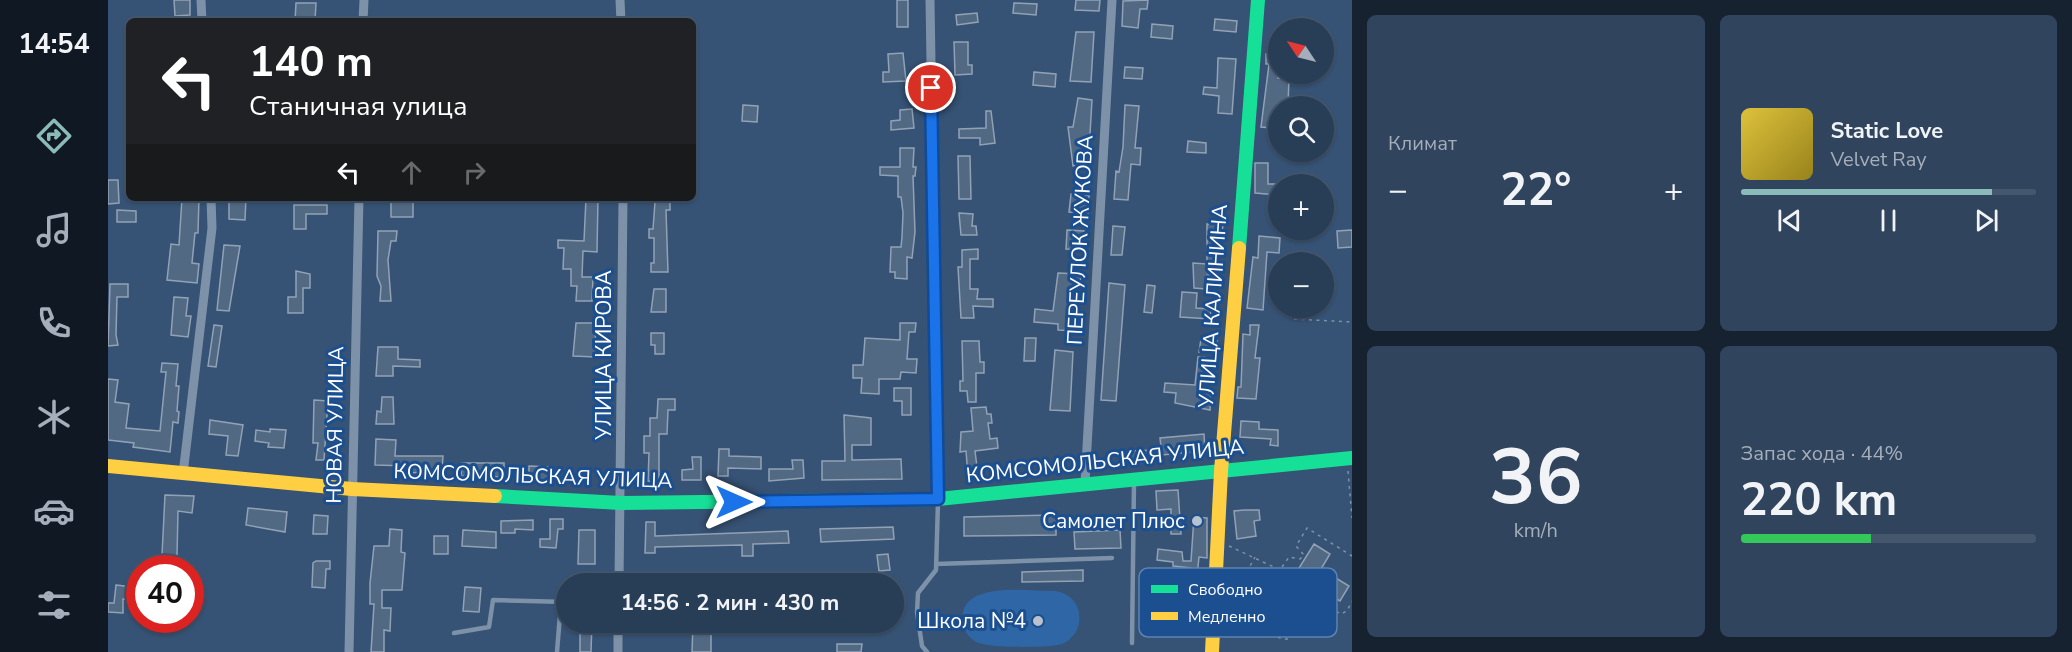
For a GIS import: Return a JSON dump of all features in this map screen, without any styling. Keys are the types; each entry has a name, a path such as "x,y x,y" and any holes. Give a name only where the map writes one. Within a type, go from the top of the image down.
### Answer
{"street":[{"path":"201,0 202,18"},
{"path":"363,18 364,0"},
{"path":"620,0 621,18"},
{"path":"930,0 938,499"},
{"name":"ПЕРЕУЛОК ЖУКОВА","path":"1085,483 1112,0"},
{"name":"УЛИЦА КАЛИНИНА","path":"1216,568 1221,471 1258,0"},
{"path":"183,474 212,228 211,201"},
{"name":"НОВАЯ УЛИЦА","path":"349,652 359,201"},
{"name":"УЛИЦА КИРОВА","path":"619,573 623,201"},
{"name":"КОМСОМОЛЬСКАЯ УЛИЦА","path":"108,466 352,489 621,503 938,499 1349,458"},
{"path":"618,633 618,652"},
{"name":"УЛИЦА КАЛИНИНА","path":"1212,652 1213,637"}],"lane":[{"path":"1132,644 1134,478"},
{"path":"927,652 922,646 917,612 918,594 936,570 938,499"},
{"path":"936,564 1112,558"},
{"path":"454,633 489,627 493,600 556,602"},
{"path":"557,652 560,633"}],"path":[{"path":"1294,319 1352,322"},
{"path":"1349,458 1352,518"},
{"path":"1281,568 1289,557 1300,560 1304,555 1296,546 1307,528 1352,556"},
{"path":"1217,541 1276,568"},
{"path":"1249,568 1255,557"},
{"path":"1337,612 1341,614 1347,610 1352,601"}],"shaded area":[{"path":"1012,590 1055,591 1073,600 1079,611 1079,625 1076,632 1064,643 1033,647 985,645 973,640 965,629 964,609 971,599 982,594"}],"building":[{"path":"174,0 190,0 190,15 175,16"},
{"path":"897,0 908,0 908,27 897,27"},
{"path":"1076,0 1100,0 1099,11 1075,10"},
{"path":"1148,0 1147,9 1140,9 1138,28 1122,26 1123,1"},
{"path":"296,3 316,3 315,18 295,18"},
{"path":"1014,3 1037,4 1036,15 1013,13"},
{"path":"977,13 978,22 957,25 956,15"},
{"path":"1215,19 1237,21 1236,32 1214,30"},
{"path":"1152,24 1173,26 1172,39 1151,37"},
{"path":"1076,32 1094,32 1091,82 1070,81"},
{"path":"954,42 968,42 968,65 972,65 972,74 955,75"},
{"path":"903,53 906,81 883,82 883,72 889,72 888,54"},
{"path":"1218,58 1236,59 1232,114 1218,113 1219,96 1203,94 1204,87 1217,88"},
{"path":"1125,67 1143,68 1142,79 1124,78"},
{"path":"1034,72 1056,74 1055,87 1033,85"},
{"path":"1268,72 1268,84 1289,84 1288,96 1268,96 1268,128 1261,127"},
{"path":"1078,98 1092,100 1089,151 1092,151 1093,163 1073,166 1068,127 1073,127"},
{"path":"743,105 758,106 757,122 742,121"},
{"path":"1125,105 1139,106 1135,148 1141,148 1140,165 1131,164 1128,200 1114,199 1116,171 1119,172 1123,147"},
{"path":"912,109 914,128 891,130 891,121 900,120 900,110"},
{"path":"986,111 991,111 995,143 980,145 980,138 959,138 959,129 986,128"},
{"path":"1188,141 1206,143 1206,153 1187,152"},
{"path":"900,148 914,148 913,167 916,167 915,176 913,176 915,232 912,258 907,257 907,279 895,278 895,272 890,272 891,247 901,247 902,237 903,213 901,197 898,197 898,176 880,175 880,167 900,167"},
{"path":"958,156 970,156 971,199 959,199"},
{"path":"1255,163 1268,163 1268,194 1255,193"},
{"path":"108,180 118,180 119,203 108,204"},
{"path":"1071,194 1089,195 1088,213 1069,212"},
{"path":"182,201 199,201 198,233 195,233 192,263 199,264 197,283 167,280 171,244 179,245"},
{"path":"229,201 246,201 245,220 229,219"},
{"path":"391,201 413,201 413,217 391,217"},
{"path":"586,201 598,201 597,252 583,251 582,277 593,277 592,301 576,301 577,286 571,286 571,269 563,269 564,248 558,248 558,240 584,241"},
{"path":"655,202 670,202 670,210 666,210 668,272 651,272 651,263 654,263 654,238 649,238 649,229 653,229"},
{"path":"294,205 327,205 327,214 306,214 306,229 294,229"},
{"path":"117,210 136,211 136,222 117,222"},
{"path":"959,213 973,214 972,226 976,226 977,235 961,235"},
{"path":"1207,224 1223,225 1219,255 1216,255 1214,276 1207,275 1206,289 1194,288 1193,263 1207,264"},
{"path":"1113,226 1125,227 1122,255 1111,255"},
{"path":"1067,230 1084,231 1083,250 1066,249"},
{"path":"1352,230 1352,247 1338,248 1337,231"},
{"path":"378,231 397,231 396,241 391,241 388,260 391,301 380,301 381,286 377,276"},
{"path":"1259,236 1268,237 1268,240 1280,240 1279,252 1267,252 1263,310 1247,308 1253,257 1258,258"},
{"path":"224,245 240,246 229,311 217,310"},
{"path":"978,249 978,259 970,259 970,289 978,289 977,299 993,299 993,307 973,306 974,318 961,318 958,267 962,267 962,250"},
{"path":"296,271 310,274 310,288 303,288 303,313 288,313 288,297 296,297"},
{"path":"1058,273 1081,274 1080,285 1077,284 1075,317 1078,317 1077,331 1058,330 1058,324 1034,322 1035,309 1053,311"},
{"path":"1109,283 1125,285 1116,401 1101,400"},
{"path":"110,284 128,284 128,297 117,297 118,345 108,346"},
{"path":"1147,285 1155,286 1152,313 1144,312"},
{"path":"654,289 666,289 666,312 651,312"},
{"path":"1182,292 1197,293 1196,308 1211,309 1210,319 1180,317"},
{"path":"174,297 188,298 186,316 191,316 188,337 171,335"},
{"path":"576,323 595,323 596,357 573,356"},
{"path":"900,323 916,323 915,332 909,332 907,359 917,359 916,373 901,372 900,379 879,379 879,394 861,393 862,378 853,378 853,365 863,365 865,338 900,340"},
{"path":"214,325 222,326 216,367 208,366"},
{"path":"1250,325 1259,325 1255,358 1260,358 1256,399 1237,398 1238,387 1241,387 1243,334 1250,335"},
{"path":"651,333 664,333 664,354 655,354 655,345 651,345"},
{"path":"1025,338 1036,338 1035,361 1024,361"},
{"path":"1201,339 1217,341 1216,353 1199,352"},
{"path":"962,341 979,341 980,362 984,362 984,373 976,373 976,402 968,402 967,391 960,391 960,381 963,381"},
{"path":"378,347 398,347 398,359 420,360 420,367 393,366 393,376 376,376"},
{"path":"1055,350 1073,352 1070,411 1050,410"},
{"path":"1198,357 1205,357 1202,389 1211,390 1210,410 1175,403 1176,393 1164,392 1165,383 1195,385"},
{"path":"162,363 178,364 176,386 179,386 178,423 173,422 170,452 133,447 134,443 108,440 108,379 118,380 115,402 129,404 126,428 160,431 166,372 161,372"},
{"path":"894,388 911,388 911,415 902,415 902,401 894,401"},
{"path":"382,397 393,397 394,424 376,424 377,411 381,412"},
{"path":"658,399 675,399 675,410 668,410 667,434 659,434 659,482 648,481 649,453 644,453 644,436 650,436 650,418 657,418"},
{"path":"314,400 328,401 324,460 316,460 318,443 313,443"},
{"path":"986,407 987,414 991,414 992,423 988,423 990,439 997,438 998,448 975,451 978,475 968,476 966,451 960,452 961,432 973,431 971,408"},
{"path":"844,415 871,418 871,445 852,445 852,460 901,459 902,479 822,480 822,461 845,461"},
{"path":"210,420 243,425 238,456 226,455 228,436 209,434"},
{"path":"1241,421 1259,422 1259,429 1278,430 1278,446 1270,445 1271,439 1240,437"},
{"path":"270,429 286,430 284,448 268,447 269,443 255,441 256,430 270,432"},
{"path":"1204,434 1205,451 1162,455 1160,438"},
{"path":"376,439 396,440 395,456 443,456 442,471 409,473 409,466 375,465"},
{"path":"719,449 729,449 729,456 761,457 761,469 728,468 728,476 718,476"},
{"path":"1153,450 1153,462 1131,463 1130,451"},
{"path":"692,457 701,457 701,480 682,480 682,470 693,469"},
{"path":"792,460 803,460 804,478 769,481 769,469 793,469"},
{"path":"462,463 504,463 504,477 461,476"},
{"path":"529,466 552,467 551,480 529,480"},
{"path":"1178,490 1181,534 1171,534 1171,509 1157,510 1156,491"},
{"path":"165,495 194,496 192,513 178,511 177,555 162,555"},
{"path":"248,508 287,512 285,532 246,525"},
{"path":"1259,510 1260,520 1254,521 1256,536 1237,539 1234,511"},
{"path":"314,515 328,516 327,534 313,534"},
{"path":"1056,515 1056,535 964,536 964,517"},
{"path":"1194,517 1207,518 1207,558 1199,557 1198,568 1173,566 1173,562 1157,560 1158,549 1182,552 1183,561 1191,561"},
{"path":"550,519 563,519 563,529 558,529 556,548 540,547 540,539 550,539"},
{"path":"533,520 533,530 515,529 515,533 501,533 501,521"},
{"path":"646,522 655,522 655,536 788,531 789,543 753,544 753,556 742,556 742,545 655,547 655,553 645,553"},
{"path":"893,527 894,539 821,542 820,529"},
{"path":"390,529 402,530 401,552 405,553 402,590 382,590 382,608 391,608 390,631 384,630 384,652 371,652 374,604 370,604 370,583 374,546 389,546"},
{"path":"463,530 496,532 496,548 462,546"},
{"path":"579,530 595,530 595,564 578,564"},
{"path":"1120,530 1121,548 1075,549 1074,532"},
{"path":"434,536 448,536 448,554 434,554"},
{"path":"1314,544 1330,554 1322,568 1299,568"},
{"path":"888,554 890,570 879,571 877,555"},
{"path":"330,561 330,569 326,569 325,588 312,587 313,563"},
{"path":"1083,570 1083,581 1022,582 1022,572"},
{"path":"1337,579 1349,586 1340,601 1337,599"},
{"path":"116,585 126,586 123,613 108,612 108,603 114,603"},
{"path":"465,587 481,588 479,612 463,611"},
{"path":"580,633 592,633 591,652 580,652"},
{"path":"693,633 711,633 711,652 692,652"},
{"path":"837,644 862,644 861,652 837,652"}],"traffic: fast":[{"path":"1239,248 1258,0"},
{"path":"495,496 621,503 938,499 1352,458"}],"traffic: slow":[{"path":"1216,568 1221,471 1239,248"},
{"path":"108,466 352,489 495,496"},
{"path":"1212,652 1213,637"}],"place":[{"name":"Самолет Плюс","path":"1197,521"},
{"name":"Школа №4","path":"1038,621"}],"route":[{"path":"734,502 938,499 931,88"}]}
